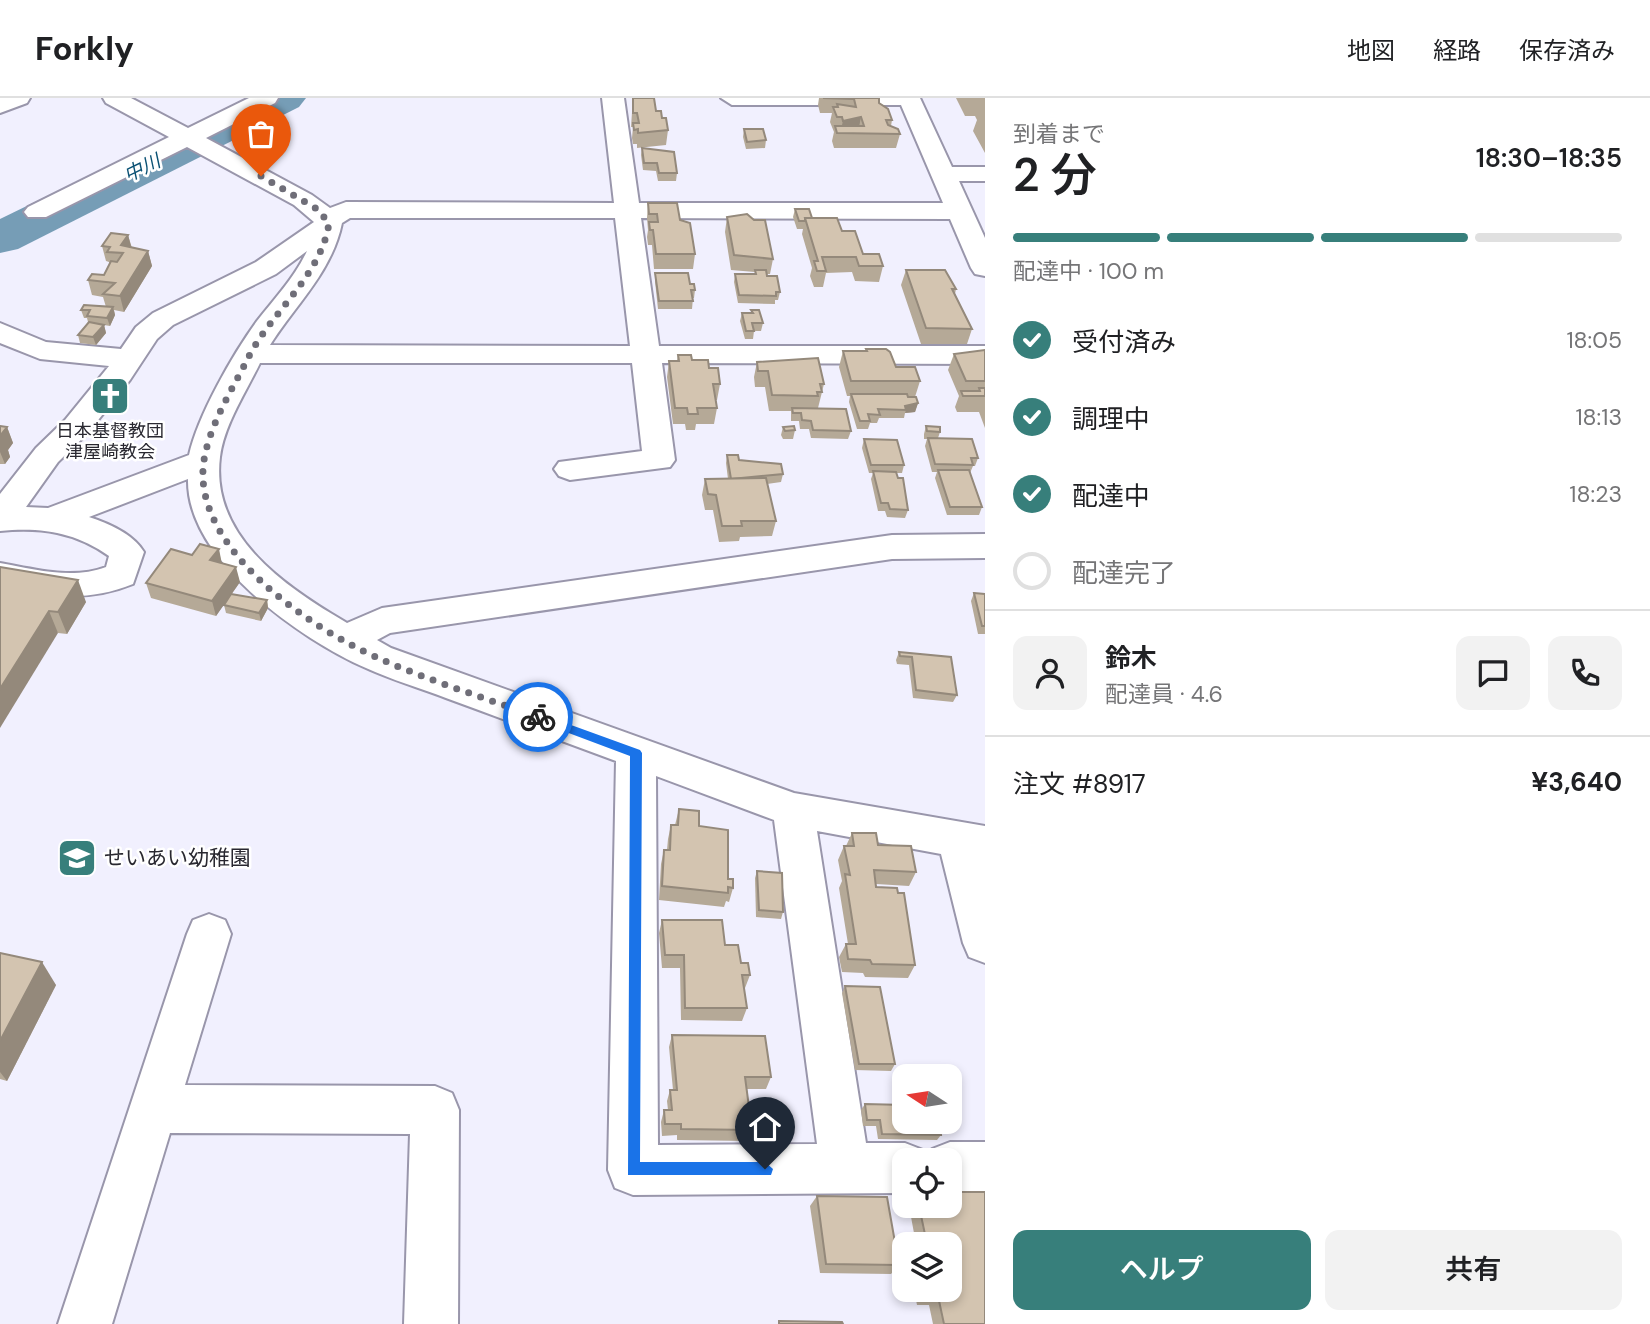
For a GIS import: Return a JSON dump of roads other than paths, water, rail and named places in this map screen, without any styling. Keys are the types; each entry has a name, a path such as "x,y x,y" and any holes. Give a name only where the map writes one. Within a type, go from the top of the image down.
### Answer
{"street":[{"path":"0,106 19,98"},
{"path":"114,98 310,204 329,223"},
{"path":"37,212 201,146 267,98"},
{"path":"570,469 659,460 613,98"},
{"path":"732,98 909,98 958,208 978,237 985,268"},
{"path":"943,174 985,174"},
{"path":"0,519 47,454 76,427 146,333 163,319 266,268 329,223 334,215 346,210 958,208 985,205"},
{"path":"329,223 327,240 307,275 250,354 211,433 204,461 204,488 213,523 250,572 314,622 378,658 793,810 972,842 985,943"},
{"path":"0,332 40,350 129,359"},
{"path":"250,354 985,355"},
{"path":"54,518 204,461"},
{"path":"0,519 54,518 102,533 127,552 121,575 99,586 68,586 0,575"},
{"path":"346,640 382,621 395,619 892,547 985,546"},
{"path":"636,753 633,1170 892,1168"},
{"path":"793,810 845,1169"},
{"path":"85,1324 209,934"},
{"path":"155,1109 435,1110 431,1324"},
{"path":"962,1167 985,1167"}],"waterway":[{"name":"中川","path":"0,238 284,98"}],"place":[{"name":"日本基督教団 津屋崎教会","path":"110,396"},
{"name":"せいあい幼稚園","path":"77,858"}]}
